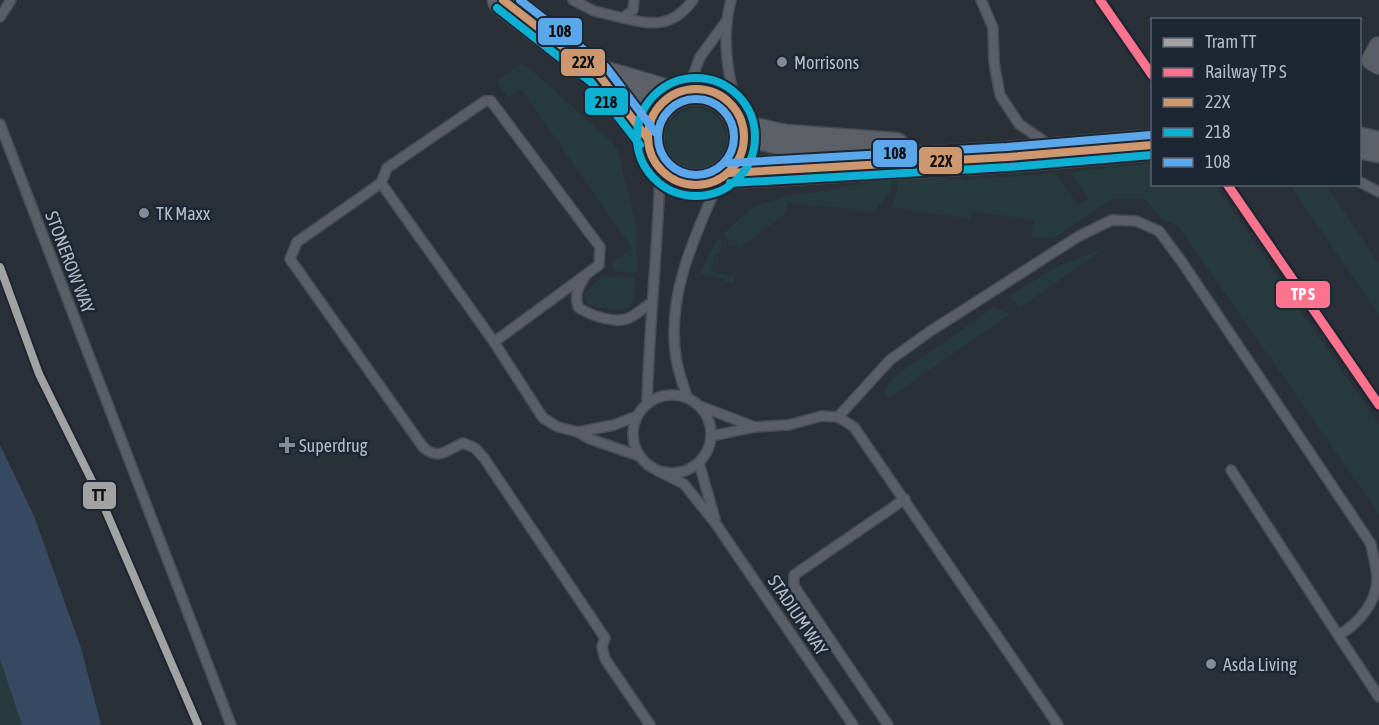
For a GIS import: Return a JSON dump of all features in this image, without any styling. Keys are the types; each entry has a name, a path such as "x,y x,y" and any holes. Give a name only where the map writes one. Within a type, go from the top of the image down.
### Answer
{"main road":[{"path":"503,0 599,75 648,139"},
{"path":"599,75 679,93 715,92 740,120 785,140 1008,157"},
{"path":"679,93 658,107 650,122 649,150 660,170 672,180 688,185 703,186 724,177 1151,145"},
{"path":"724,177 739,161 744,146 740,120"},
{"path":"1361,143 1379,147"}],"street":[{"path":"1379,47 1372,60 1379,64"}],"lane":[{"path":"0,17 11,0"},
{"path":"573,0 594,11 656,25 686,9 693,0"},
{"path":"623,18 633,10 634,0"},
{"path":"731,0 725,23 726,61 740,120"},
{"path":"981,0 993,28 993,62 1000,95 1019,124 1060,153"},
{"path":"679,93 700,57 725,23"},
{"path":"494,342 599,265 600,247 491,101 484,101 387,168 381,183 297,242 290,259 423,447 430,454 440,455 463,443 484,458 604,638 602,647 605,659 650,725"},
{"name":"STONEROW WAY","path":"0,124 231,725"},
{"path":"647,404 651,303 658,250 660,170"},
{"path":"687,397 675,357 675,316 690,247 724,177"},
{"path":"381,183 494,342 543,418 558,427 578,432 590,439 639,456 658,471 683,472 699,463 707,454 712,436 708,418 700,406"},
{"path":"1361,183 1379,192"},
{"path":"838,417 890,360 929,332 1079,236 1112,220 1136,221 1159,231 1371,544 1377,580 1366,611 1350,629 1338,635"},
{"path":"587,274 576,295 579,308 586,312 621,320 631,318 651,303"},
{"path":"639,456 633,436 638,416 647,404 665,395 687,397 700,406 755,427"},
{"path":"578,432 614,425 638,416"},
{"path":"712,436 755,427 789,425 822,416 838,417 854,427 1058,725"},
{"name":"STADIUM WAY","path":"699,463 716,524"},
{"path":"1231,470 1379,697"},
{"name":"STADIUM WAY","path":"658,471 684,484 716,524 853,725"},
{"path":"888,725 794,585 794,575 904,499"}],"green space":[{"path":"520,64 528,67 612,142 618,151 636,225 637,270 634,273 613,271 612,263 632,248 521,89 508,98 497,81"},
{"path":"690,108 702,108 718,116 724,126 726,138 724,150 718,160 702,168 690,168 674,160 666,144 666,132 674,116"},
{"path":"1151,163 1151,186 1216,186 1379,425 1379,514 1179,227 1162,219 1144,198 1111,199 1054,238 1031,237 1034,220 973,211 970,219 891,207 897,193 897,176 970,180 1055,173 1078,205 1089,198 1070,172"},
{"path":"891,179 891,190 874,212 788,202 786,214 740,247 728,245 729,241 723,234 754,206 786,197"},
{"path":"1291,186 1327,186 1379,264 1379,315"},
{"path":"718,238 722,242 719,254 714,254 711,272 735,276 734,283 724,281 724,278 699,274"},
{"path":"1105,248 1020,308 1009,296 1054,268"},
{"path":"603,276 635,278 634,299 630,306 619,309 587,305 584,293"},
{"path":"994,307 1010,314 889,398 884,390 894,377"},
{"path":"0,659 22,725 0,725"}],"water":[{"path":"0,445 34,516 81,648 101,725 22,725 0,659"}],"tram line":[{"name":"TT","path":"0,267 39,374 99,495 198,725"}],"transit line":[{"name":"22X","path":"503,0 599,75 648,139"},
{"name":"108","path":"520,0 606,67 656,133"},
{"path":"1100,0 1151,74"},
{"name":"218","path":"497,8 591,82 640,145"},
{"name":"218","path":"696,78 718,83 738,95 750,115 755,137 750,159 738,179 718,191 696,196 674,191 654,179 642,159 637,137 642,115 654,95 674,83 696,78"},
{"name":"22X","path":"696,89 714,92 730,103 741,119 744,137 741,155 730,171 714,182 696,185 678,182 662,171 651,155 648,137 651,119 662,103 678,92 696,89"},
{"name":"108","path":"696,99 710,102 723,110 731,123 734,137 731,151 723,164 710,172 696,175 682,172 669,164 661,151 658,137 661,123 669,110 682,102 696,99"},
{"name":"108","path":"728,163 1007,147 1151,135"},
{"name":"22X","path":"729,173 1008,157 1151,145"},
{"name":"218","path":"730,183 1009,167 1151,155"},
{"path":"1228,186 1379,405"}],"place":[{"name":"Morrisons","path":"782,62"},
{"name":"TK Maxx","path":"144,213"},
{"name":"Superdrug","path":"287,445"},
{"name":"Asda Living","path":"1211,664"}]}
